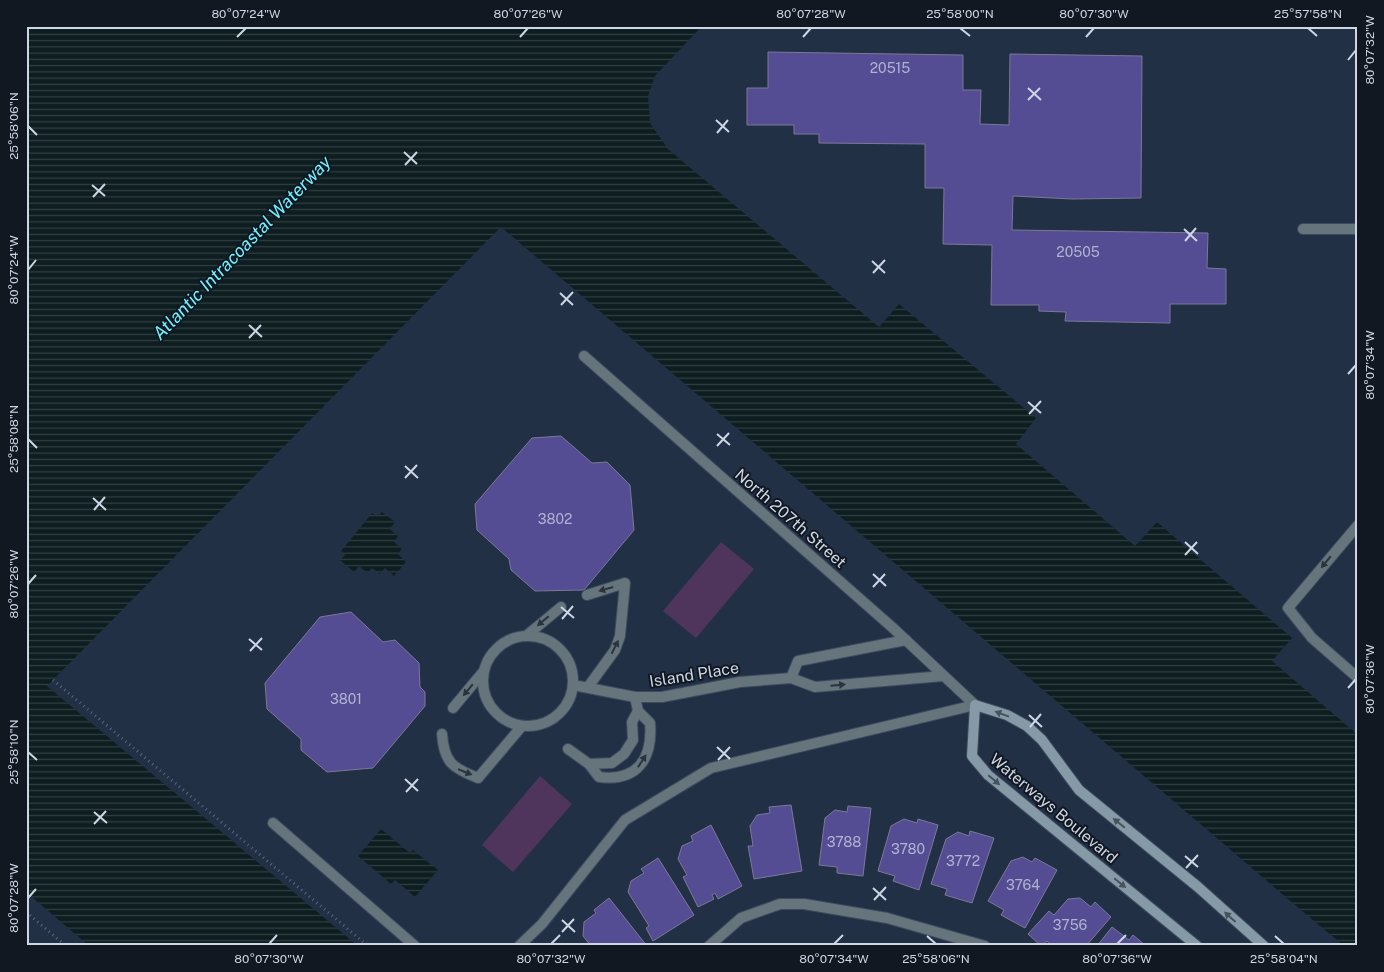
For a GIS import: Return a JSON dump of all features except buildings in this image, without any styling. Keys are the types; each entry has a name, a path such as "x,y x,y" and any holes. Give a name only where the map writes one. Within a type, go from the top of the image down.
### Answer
{"street":[{"path":"1303,229 1358,229"},
{"name":"North 207th Street","path":"584,356 906,640 975,705"},
{"path":"1358,525 1288,608 1312,638 1358,678"},
{"path":"587,595 625,583 620,636 614,650 588,687"},
{"path":"526,636 560,607"},
{"path":"453,708 483,672 489,658 498,646 512,638 526,636 542,638 555,645 566,656 572,670 573,685 570,699 562,711 550,720 536,725 522,726 508,721 496,713 488,701 483,687 483,672"},
{"path":"791,678 798,661 906,640"},
{"name":"Island Place","path":"573,685 635,697 662,697 740,682 791,678 815,687 943,676"},
{"path":"568,749 589,764 599,777 615,779 631,775 641,763 652,740 650,724 638,711 635,697"},
{"path":"519,946 542,924 625,820 711,768 975,705"},
{"name":"Waterways Boulevard","path":"1197,946 988,775 972,756 975,705 1006,715 1027,726 1042,740 1079,790 1198,887 1264,946"},
{"path":"589,764 612,763 624,754 633,740 632,722 638,711"},
{"path":"442,734 444,753 452,764 457,770 478,778 522,726"},
{"path":"273,823 415,946"},
{"path":"709,946 741,918 780,904 804,904 887,918 985,946"}],"path":[{"path":"53,680 368,946"},
{"path":"26,912 66,946"}],"shaded area":[{"path":"721,542 754,569 696,638 663,611"},
{"path":"540,776 572,804 513,872 482,845"}],"water":[{"name":"Atlantic Intracoastal Waterway","path":"26,26 702,26 655,76 648,96 650,123 668,149 879,327 899,304 1036,418 1016,444 1135,546 1157,522 1292,638 1272,661 1358,735 1358,946 1344,946 1295,905 501,227 47,686 358,946 89,946 26,892"},
{"path":"382,512 395,522 390,529 398,536 394,542 402,549 398,554 406,562 394,576 385,568 380,574 372,568 367,573 359,566 354,572 340,560 345,555 341,551 372,513 377,517"},
{"path":"381,829 410,853 413,850 438,870 415,897 395,880 391,884 358,856"}]}
